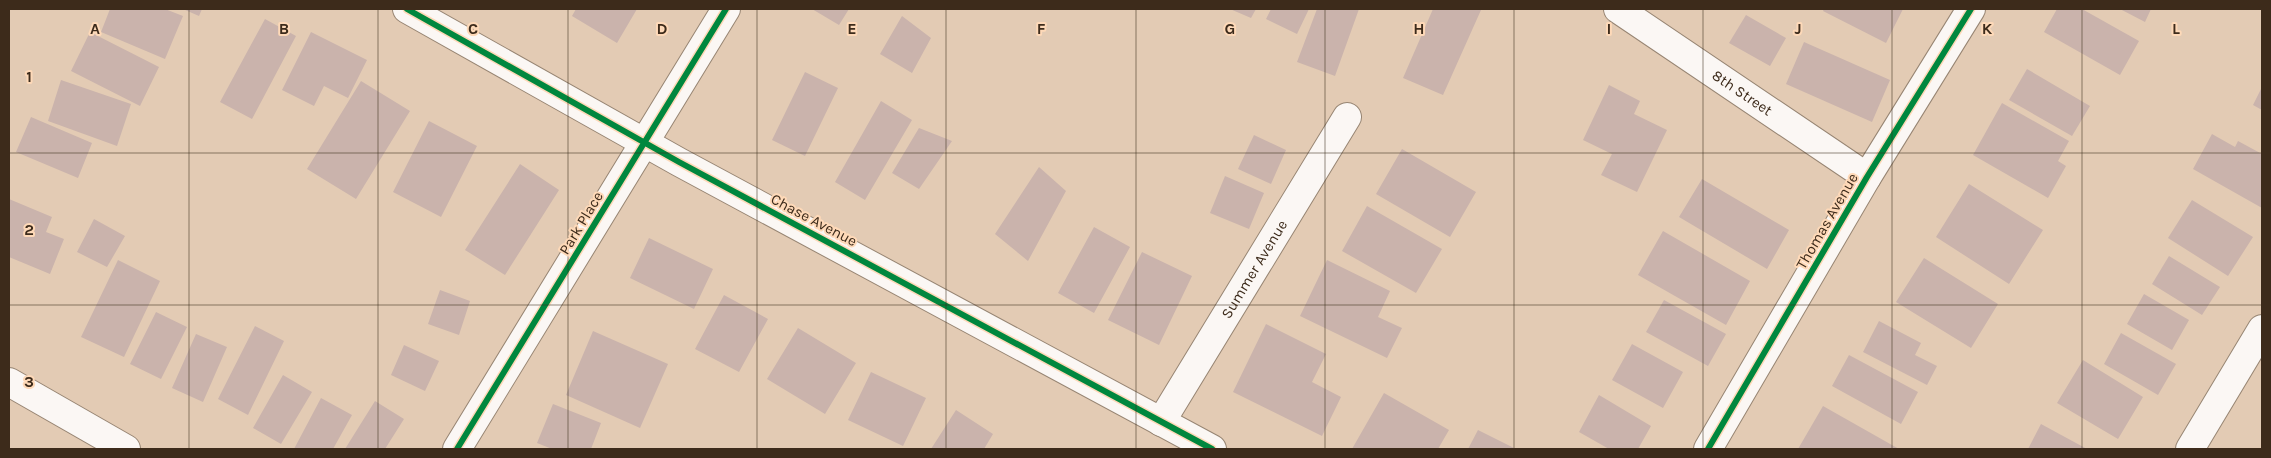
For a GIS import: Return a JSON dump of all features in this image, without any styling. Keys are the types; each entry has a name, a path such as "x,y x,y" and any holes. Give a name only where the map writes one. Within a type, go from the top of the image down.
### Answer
{"street":[{"name":"Chase Avenue","path":"407,9 644,142 1212,449"},
{"name":"Park Place","path":"457,449 726,9"},
{"name":"8th Street","path":"1618,9 1867,177"},
{"name":"Thomas Avenue","path":"1708,449 1867,177 1971,9"},
{"name":"Summer Avenue","path":"1161,422 1347,117"},
{"path":"2190,449 2262,329"},
{"path":"9,382 126,449"}],"building":[{"path":"110,9 165,9 183,16 165,59 101,32"},
{"path":"183,9 202,9 199,16"},
{"path":"576,9 637,9 617,43 572,16"},
{"path":"812,9 849,9 839,25"},
{"path":"1230,9 1256,9 1251,18"},
{"path":"1271,9 1309,9 1297,34 1266,19"},
{"path":"1317,9 1359,9 1335,76 1297,62"},
{"path":"1433,9 1481,10 1443,95 1403,78"},
{"path":"1824,9 1903,9 1886,43 1823,11"},
{"path":"2057,9 2082,9 2139,41 2120,75 2044,32"},
{"path":"2120,9 2151,9 2145,22"},
{"path":"1746,15 1786,38 1770,66 1729,43"},
{"path":"902,16 931,38 912,73 880,54"},
{"path":"265,19 296,36 252,119 220,102"},
{"path":"90,32 159,67 140,106 71,71"},
{"path":"311,32 367,60 348,98 324,86 314,106 282,90"},
{"path":"1804,42 1890,80 1872,122 1786,84"},
{"path":"2027,69 2090,106 2072,136 2009,100"},
{"path":"805,72 838,88 805,156 772,140"},
{"path":"61,80 131,104 117,146 48,121"},
{"path":"361,81 410,111 356,199 307,169"},
{"path":"1609,85 1640,101 1634,114 1667,130 1637,192 1601,175 1612,154 1583,140"},
{"path":"2262,87 2262,110 2253,105"},
{"path":"881,101 912,120 865,200 835,182"},
{"path":"2002,103 2069,141 2058,161 2066,166 2048,198 1973,155"},
{"path":"31,117 92,143 78,178 16,152"},
{"path":"429,121 477,146 441,217 393,192"},
{"path":"919,128 952,141 919,189 892,173"},
{"path":"2212,134 2235,147 2238,141 2262,154 2262,208 2193,169"},
{"path":"1254,135 1286,150 1271,184 1238,169"},
{"path":"1402,149 1476,192 1450,237 1376,194"},
{"path":"520,164 559,190 505,275 465,250"},
{"path":"1039,167 1066,191 1028,261 995,234"},
{"path":"1225,176 1264,193 1249,229 1210,213"},
{"path":"1702,179 1789,230 1767,269 1679,217"},
{"path":"1969,184 2043,230 2009,284 1936,237"},
{"path":"9,199 52,217 46,232 64,239 50,274 9,257"},
{"path":"2192,200 2253,237 2228,276 2168,238"},
{"path":"1367,206 1442,249 1416,293 1342,251"},
{"path":"94,219 125,236 107,267 77,252"},
{"path":"1094,227 1130,247 1094,313 1058,293"},
{"path":"1663,231 1750,281 1726,325 1638,275"},
{"path":"649,238 713,269 694,309 630,278"},
{"path":"1142,252 1192,276 1159,345 1108,320"},
{"path":"2169,256 2220,287 2202,315 2152,284"},
{"path":"1924,258 1998,304 1971,348 1896,302"},
{"path":"118,260 160,281 124,357 81,337"},
{"path":"1327,260 1390,291 1378,317 1402,328 1387,358 1300,316"},
{"path":"440,290 470,301 459,335 428,324"},
{"path":"2144,294 2189,320 2172,350 2127,324"},
{"path":"724,295 768,319 739,372 695,349"},
{"path":"1664,300 1726,334 1708,366 1646,332"},
{"path":"156,312 187,327 161,379 130,364"},
{"path":"1879,321 1921,343 1915,355 1937,366 1927,385 1863,352"},
{"path":"1266,324 1326,354 1312,382 1341,397 1322,436 1233,392"},
{"path":"255,326 284,341 248,415 218,399"},
{"path":"798,328 856,363 825,414 767,379"},
{"path":"593,331 668,364 640,428 566,395"},
{"path":"2121,333 2176,364 2158,395 2104,364"},
{"path":"196,334 227,347 203,402 172,388"},
{"path":"1632,344 1683,372 1663,408 1612,380"},
{"path":"404,345 439,361 425,391 391,375"},
{"path":"1849,355 1918,392 1901,424 1832,386"},
{"path":"2083,360 2143,397 2118,439 2057,403"},
{"path":"871,372 926,398 903,446 848,420"},
{"path":"283,375 312,392 281,444 253,428"},
{"path":"1384,393 1449,430 1438,449 1352,449"},
{"path":"1599,395 1651,426 1638,449 1609,449 1579,432"},
{"path":"321,398 352,415 333,449 294,449"},
{"path":"375,401 404,419 385,449 345,449"},
{"path":"553,404 601,423 591,449 552,449 537,443"},
{"path":"1823,406 1899,449 1798,449"},
{"path":"956,410 993,434 984,449 931,449"},
{"path":"2041,424 2087,449 2028,449"},
{"path":"1478,430 1516,449 1468,449"}],"cycle path":[{"path":"407,9 679,162 1212,449"},
{"path":"457,449 726,9"},
{"path":"1708,449 1867,177 1971,9"}]}
